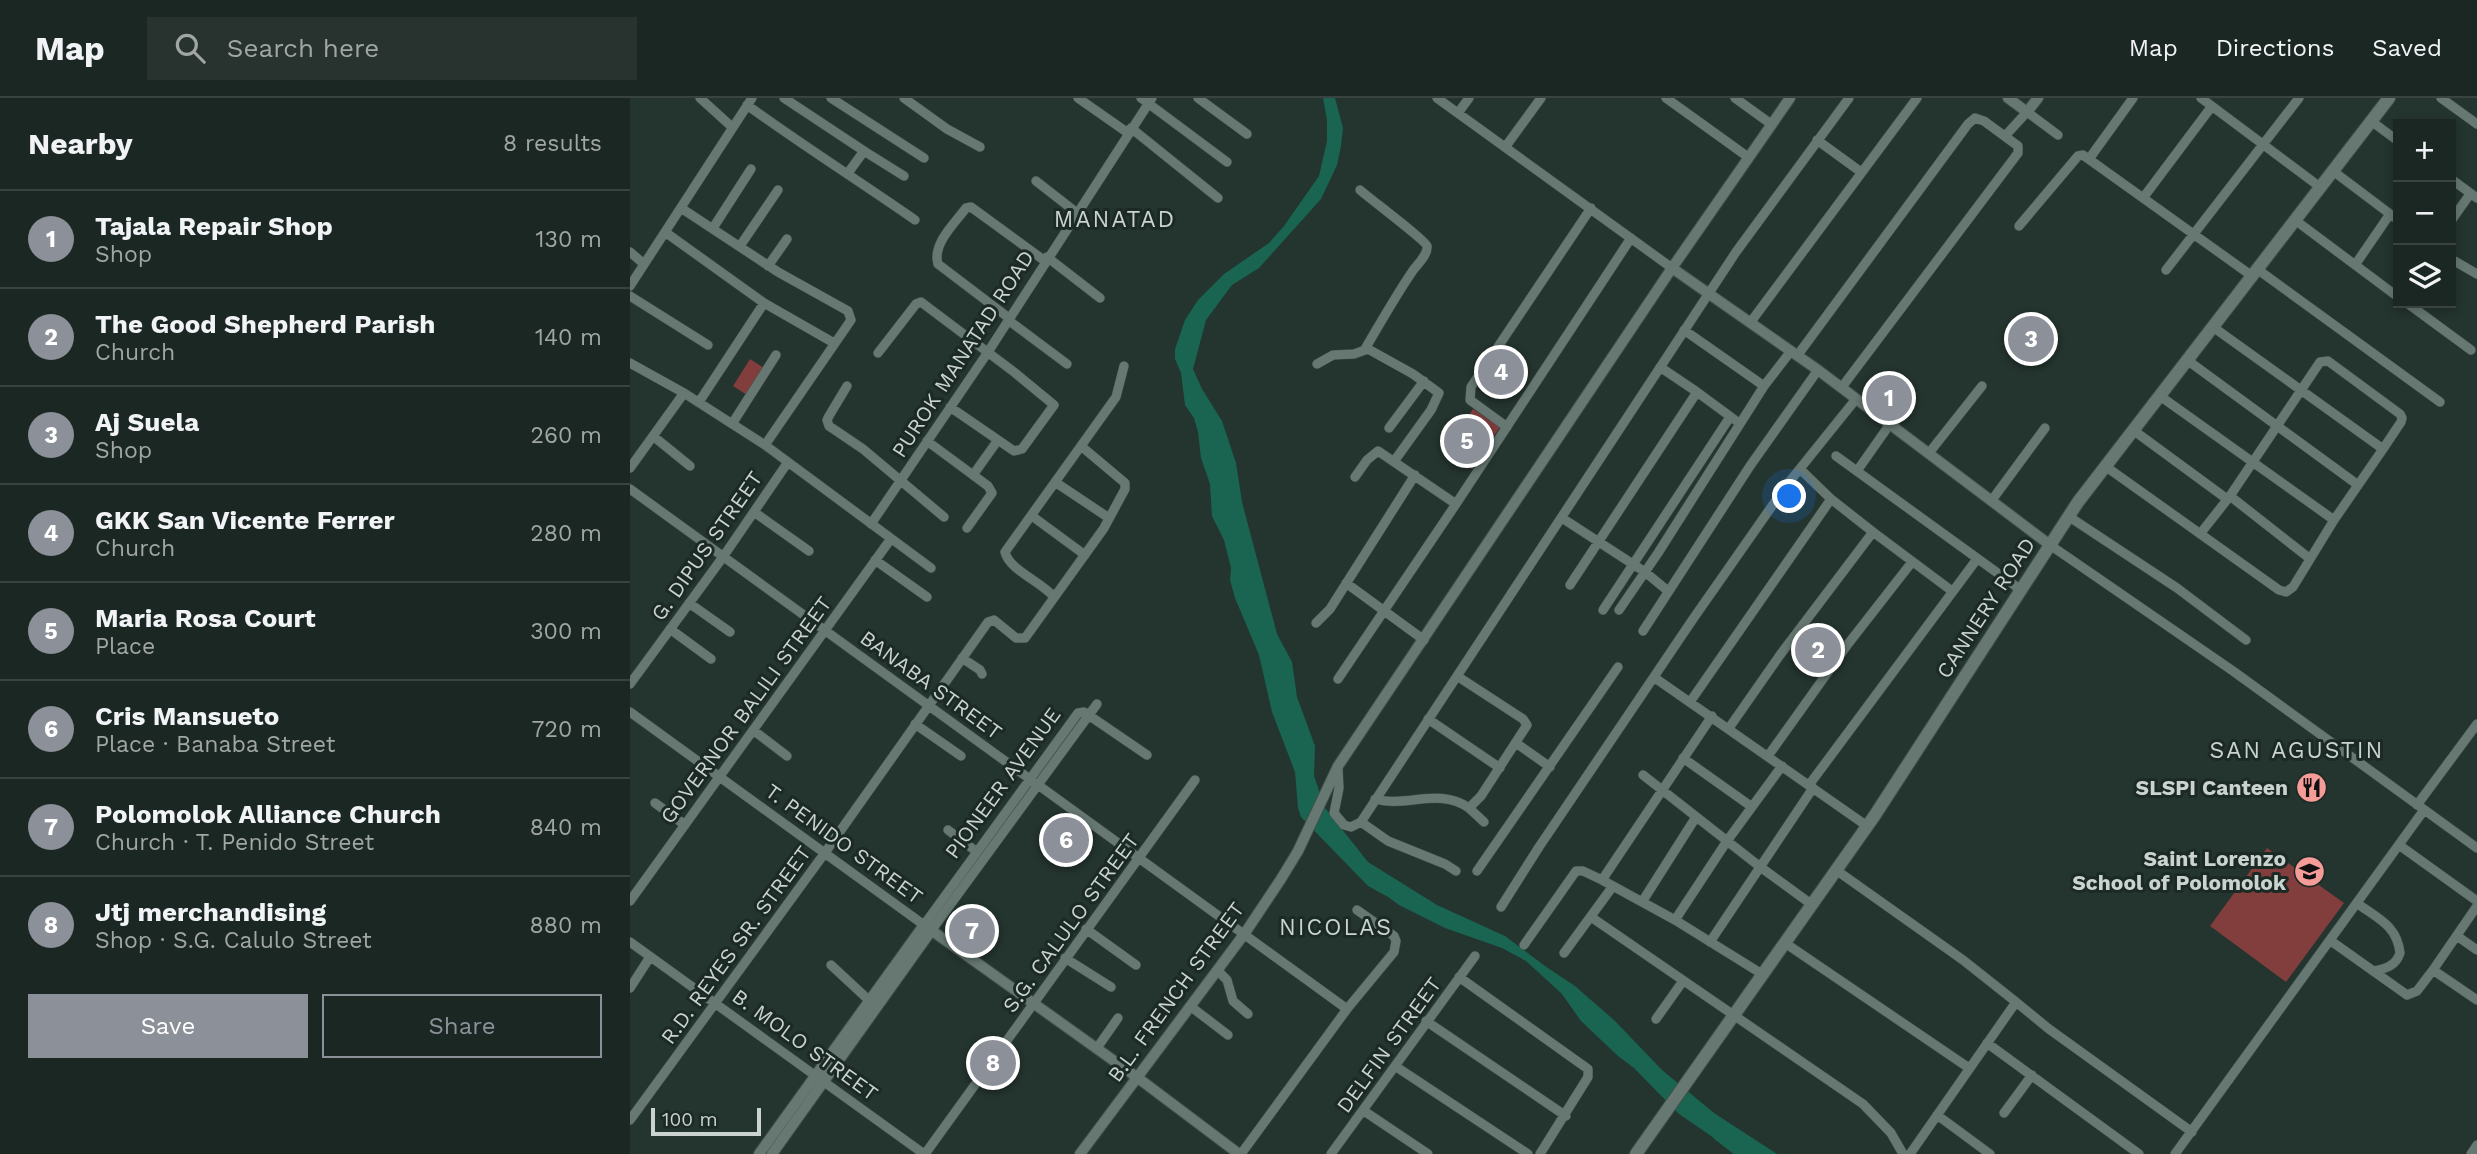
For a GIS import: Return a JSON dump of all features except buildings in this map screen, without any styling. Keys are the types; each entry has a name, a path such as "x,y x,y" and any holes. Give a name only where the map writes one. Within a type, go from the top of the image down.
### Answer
{"main road":[{"name":"CANNERY ROAD","path":"1642,1152 1660,1119 1867,826 2068,516 2388,98"}],"street":[{"path":"700,98 733,128"},
{"path":"784,98 904,176"},
{"path":"831,98 923,158"},
{"path":"904,98 947,129 980,148"},
{"path":"1078,98 1130,131 1218,198"},
{"path":"1198,98 1247,134"},
{"path":"1437,98 1842,387 2050,545 2233,671 2477,848"},
{"path":"1458,113 1469,98"},
{"path":"1506,146 1541,98"},
{"path":"1666,98 1748,157"},
{"path":"1735,98 1771,124"},
{"name":"B.L. FRENCH STREET","path":"1080,1154 1245,933 1298,851 1338,766 1672,268 1790,98"},
{"path":"1338,766 1339,788 1334,813 1347,827 1356,826 1709,294 1849,98"},
{"path":"1750,323 1917,98"},
{"path":"2008,98 2058,135"},
{"path":"2005,136 2038,98"},
{"path":"2089,159 2133,98"},
{"path":"2201,98 2320,187"},
{"path":"2166,270 2299,98"},
{"path":"2441,98 2477,124"},
{"path":"1147,100 1227,162"},
{"name":"PUROK MANATAD ROAD","path":"871,524 988,352 1130,131 1147,100"},
{"path":"630,286 749,102 790,137 915,220"},
{"path":"2143,198 2212,106"},
{"path":"1619,610 1765,386 1794,354 1968,124 1972,119 1979,118 2018,146 2018,153 1842,387"},
{"path":"2371,121 2393,137"},
{"path":"1817,140 1861,172"},
{"path":"848,173 864,151"},
{"path":"2019,226 2078,156 2083,155 2192,235 2255,273 2440,402"},
{"path":"713,229 751,169"},
{"path":"2333,171 2393,216"},
{"path":"1037,181 1077,213"},
{"path":"2455,182 2474,196 2456,216"},
{"path":"740,246 778,190"},
{"path":"1317,364 1334,355 1354,355 1365,349 1406,281 1426,254 1427,248 1423,239 1390,216 1360,190"},
{"path":"1067,364 938,264 936,260 941,242 966,208 971,206 1100,298"},
{"path":"681,208 768,266 850,313 851,320 765,445"},
{"path":"1507,426 1470,400 1471,387 1591,208"},
{"path":"2355,265 2393,218"},
{"path":"2295,220 2393,293"},
{"path":"665,232 764,303 834,343"},
{"path":"1338,679 1630,238"},
{"path":"768,266 787,239"},
{"path":"630,251 644,264"},
{"path":"2456,262 2477,274"},
{"path":"630,296 708,345"},
{"path":"878,353 918,302 988,352 1054,405 1022,449 1014,451 950,407"},
{"path":"699,402 764,303"},
{"path":"2414,308 2471,350"},
{"path":"2213,327 2383,449"},
{"path":"1685,330 1765,386"},
{"path":"1365,349 1374,350 1424,382 1440,396 1395,460"},
{"path":"732,424 776,355"},
{"path":"2188,360 2358,485"},
{"path":"2105,466 2225,554 2283,592 2289,591 2401,422 2400,414 2328,361 2320,362 2229,498 2200,534"},
{"path":"630,363 699,402 765,445 931,568"},
{"path":"1081,446 1126,485 1109,518 1054,597 1012,564 1005,555 1006,551 1115,397 1124,366"},
{"path":"1660,367 1741,424"},
{"path":"1643,631 1750,466 1818,370"},
{"path":"1389,428 1424,382"},
{"path":"847,386 827,424 901,480 944,517"},
{"path":"1929,453 1982,386"},
{"path":"631,466 684,393"},
{"path":"1570,585 1697,393"},
{"path":"2160,396 2334,520"},
{"path":"1501,907 1693,619 1800,469 1856,399"},
{"path":"1603,610 1730,417"},
{"path":"1857,471 1890,424"},
{"path":"1992,500 2045,428"},
{"path":"2133,430 2309,558"},
{"path":"653,436 690,466"},
{"path":"973,475 998,440"},
{"path":"927,441 988,486 992,493 968,528"},
{"path":"1355,477 1374,452 1383,452 1456,504"},
{"path":"1836,456 2021,590"},
{"name":"G. DIPUS STREET","path":"630,684 788,462"},
{"path":"1800,469 1831,499 1952,591"},
{"path":"1316,623 1330,609 1415,475"},
{"path":"1055,482 1109,518"},
{"name":"BANABA STREET","path":"630,489 1347,1009"},
{"path":"1690,702 1831,499"},
{"path":"754,512 809,551"},
{"path":"1032,516 1085,555"},
{"path":"2068,516 2178,588 2246,640"},
{"path":"1562,518 1645,572 1668,591"},
{"path":"1729,728 1780,655 1873,532"},
{"name":"GOVERNOR BALILI STREET","path":"630,901 890,540"},
{"path":"1710,942 1811,786 1977,559"},
{"path":"875,560 927,597"},
{"path":"1769,756 1840,655 1912,562"},
{"path":"1346,583 1424,640"},
{"name":"R.D. REYES SR. STREET","path":"630,1120 991,620 999,623 1016,638 1023,639 1054,597"},
{"path":"689,603 730,632"},
{"path":"670,629 712,659"},
{"path":"962,659 982,674"},
{"path":"1476,871 1618,667"},
{"path":"1457,676 1523,719 1527,725 1500,768 1469,808"},
{"path":"1654,678 1867,826"},
{"path":"1097,704 1088,715 1147,755"},
{"name":"T. PENIDO STREET","path":"630,712 824,854 1138,1077 1240,1154"},
{"name":"PIONEER AVENUE","path":"759,1154 820,1078 1033,782 1077,713 1088,715"},
{"path":"1602,880 1712,716"},
{"path":"1428,719 1500,768"},
{"path":"915,724 961,757"},
{"path":"2175,1154 2358,904 2477,724"},
{"path":"753,730 787,756"},
{"path":"1516,743 1550,767"},
{"path":"1683,758 1752,807"},
{"path":"1675,920 1727,841 1782,766"},
{"path":"1643,775 1811,904"},
{"name":"S.G. CALULO STREET","path":"925,1154 1195,780"},
{"name":"PIONEER AVENUE","path":"928,928 977,852 1033,782"},
{"path":"1376,799 1396,801 1441,798 1469,808 1484,822"},
{"path":"655,803 685,825"},
{"path":"1642,902 1696,817"},
{"path":"1361,822 1388,841 1456,871"},
{"path":"948,830 977,852"},
{"path":"2399,845 2477,901"},
{"path":"1836,870 1963,960 2049,1029 2192,1132"},
{"path":"1524,945 1576,872 1583,871 1675,920 1762,974"},
{"path":"1564,953 1613,886"},
{"path":"2358,904 2392,928 2399,944 2400,953 2394,964 2386,969 2373,971"},
{"path":"2330,941 2407,995 2417,991 2477,906"},
{"path":"1240,1154 1347,1009 1394,951 1394,936 1357,910"},
{"path":"1591,917 1863,1104 1891,1133 1903,1154"},
{"path":"1086,929 1136,965"},
{"path":"2457,936 2477,950"},
{"name":"B. MOLO STREET","path":"630,942 925,1154"},
{"path":"1785,943 1969,1068"},
{"name":"DELFIN STREET","path":"1331,1154 1475,956"},
{"path":"630,988 650,957"},
{"path":"1065,958 1111,987"},
{"path":"831,965 873,1004"},
{"path":"1216,970 1227,980 1233,1001 1248,1014"},
{"path":"2433,970 2477,1000"},
{"path":"1459,977 1588,1069 1588,1077 1541,1154"},
{"path":"1656,1019 1683,981"},
{"path":"1910,1154 2016,1002"},
{"path":"1190,1006 1228,1035"},
{"path":"1097,1048 1118,1018"},
{"path":"1426,1021 1566,1116"},
{"path":"1987,1043 2139,1154"},
{"path":"1395,1066 1528,1154"},
{"path":"2004,1113 2032,1075"},
{"name":"PIONEER AVENUE","path":"772,1154 820,1078"},
{"path":"1364,1111 1414,1150 1428,1154"},
{"path":"1937,1115 1990,1154"},
{"path":"2471,1154 2477,1146"}],"shaded area":[{"path":"1323,98 1335,98 1343,128 1337,165 1321,199 1259,268 1232,285 1206,320 1193,369 1222,421 1236,463 1242,502 1277,634 1292,662 1297,697 1315,746 1314,776 1325,808 1368,862 1437,905 1505,936 1575,986 1615,1021 1662,1070 1714,1113 1777,1154 1745,1154 1731,1144 1717,1140 1679,1114 1634,1068 1581,1021 1562,994 1526,961 1502,948 1445,928 1368,886 1301,817 1295,772 1272,712 1259,655 1235,598 1224,540 1212,516 1210,484 1201,458 1194,418 1185,405 1175,349 1185,320 1198,300 1224,274 1269,243 1319,176 1327,141"},
{"path":"750,359 764,368 747,395 733,386"},
{"path":"1473,409 1500,427 1472,469 1445,451"},
{"path":"2267,848 2344,903 2286,982 2210,926"}],"waterway":[{"path":"1718,1133 1745,1154"}],"place":[{"name":"Aj Suela","path":"2031,339"},
{"name":"GKK San Vicente Ferrer","path":"1501,372"},
{"name":"Tajala Repair Shop","path":"1889,398"},
{"name":"Maria Rosa Court","path":"1467,441"},
{"name":"The Good Shepherd Parish","path":"1818,650"},
{"name":"SLSPI Canteen","path":"2311,788"},
{"name":"Cris Mansueto","path":"1066,840"},
{"name":"Saint Lorenzo School of Polomolok","path":"2309,871"},
{"name":"Polomolok Alliance Church","path":"972,931"},
{"name":"Jtj merchandising","path":"993,1063"}],"district":[{"name":"MANATAD","path":"1115,219"},
{"name":"SAN AGUSTIN","path":"2297,750"},
{"name":"NICOLAS","path":"1336,927"}]}
